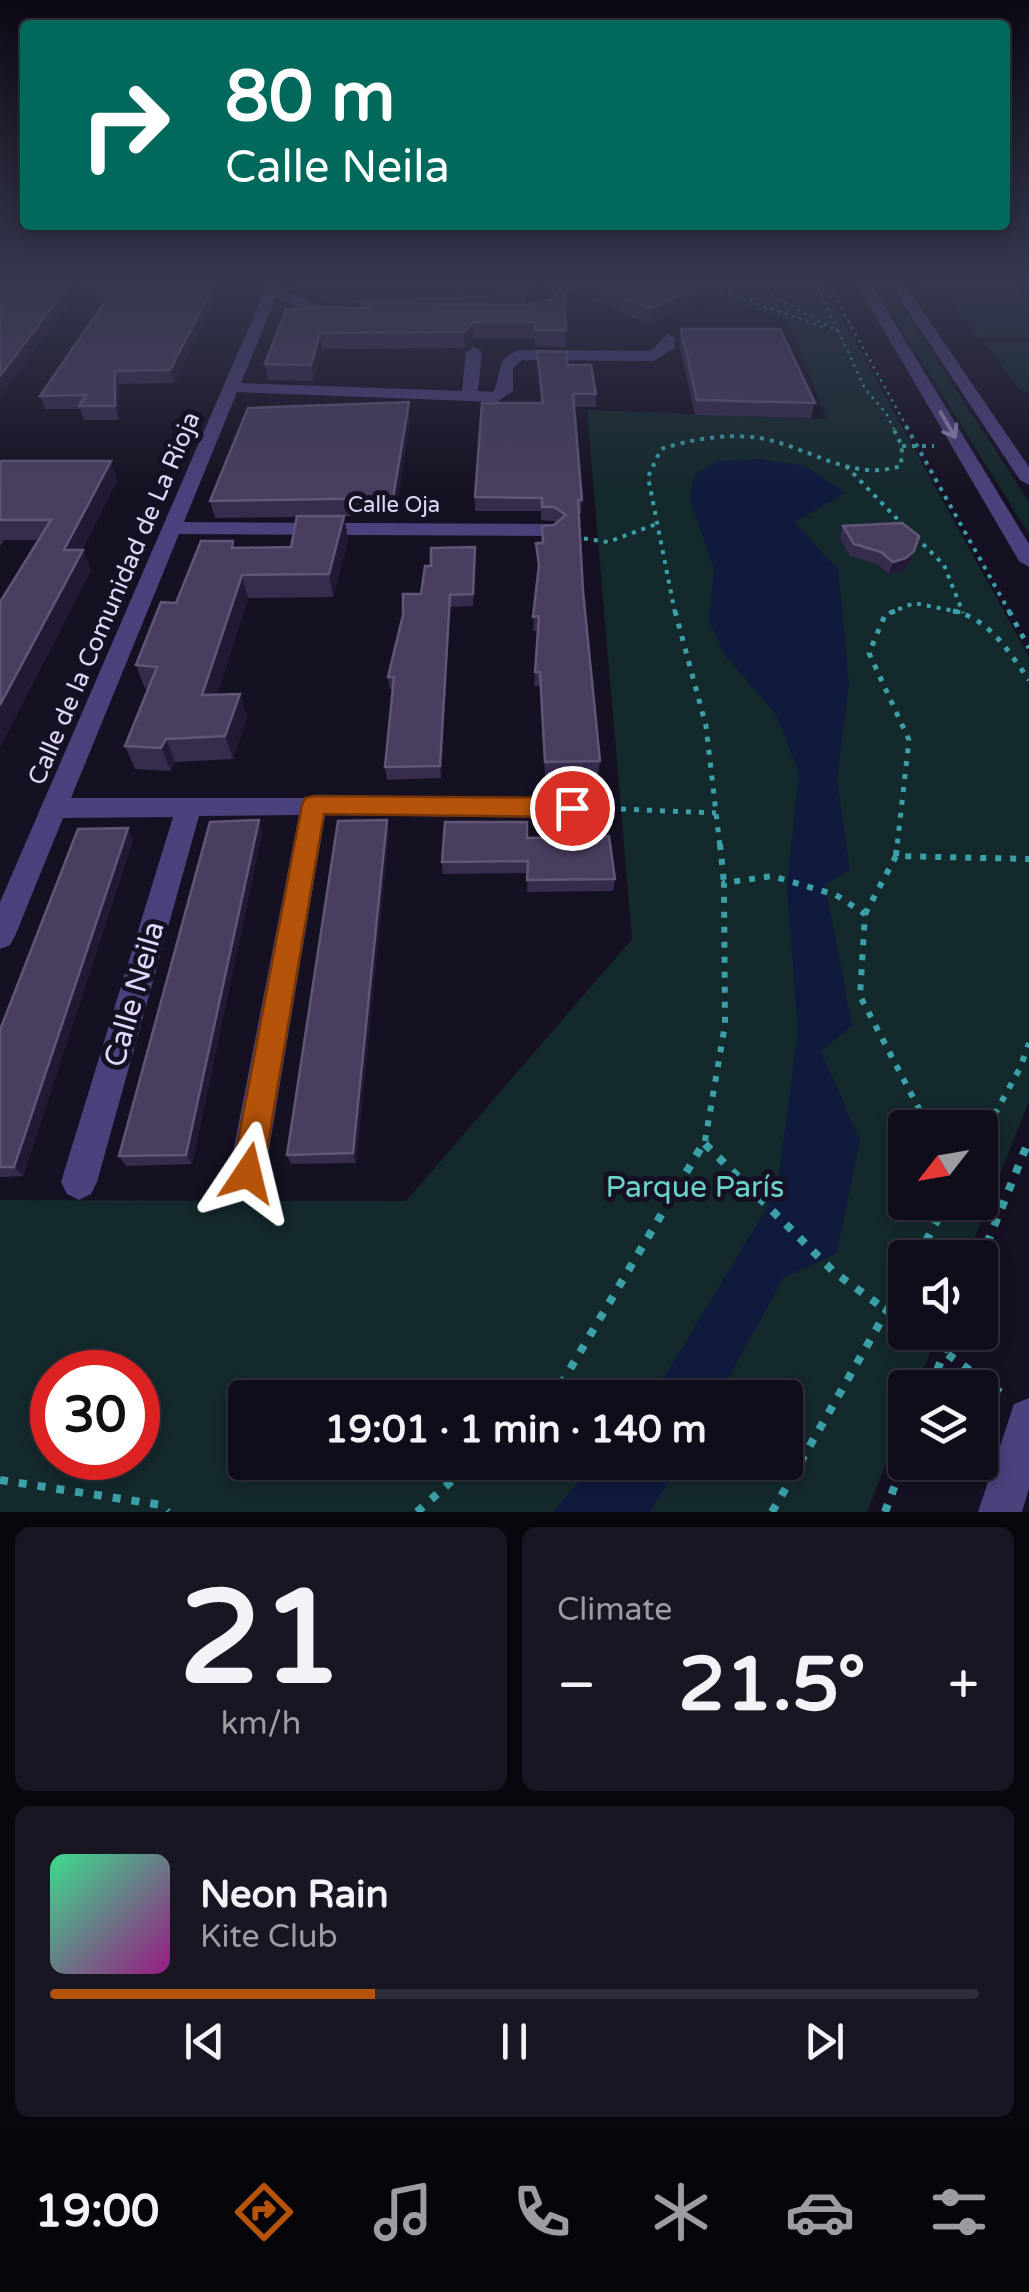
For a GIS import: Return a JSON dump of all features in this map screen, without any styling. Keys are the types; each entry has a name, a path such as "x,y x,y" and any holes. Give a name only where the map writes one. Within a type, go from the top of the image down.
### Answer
{"street":[{"name":"Calle de la Comunidad de La Rioja","path":"0,936 246,352"},
{"path":"470,398 474,352"},
{"path":"231,387 497,398 505,391 504,364 508,358 653,356 661,352"},
{"path":"904,352 1029,561"},
{"path":"943,352 1029,480"},
{"path":"1000,436 1029,436"},
{"name":"Calle Oja","path":"174,528 552,530"},
{"path":"248,1173 314,805"},
{"name":"Calle Neila","path":"79,1182 189,806"},
{"path":"56,808 572,808"},
{"path":"1000,1512 1022,1411"}],"path":[{"path":"564,1380 705,1144 725,1025 724,884 706,726 680,633 648,476 660,449 688,440 759,438 875,474 901,466 902,446 886,413 865,389 847,352"},
{"path":"865,352 1029,648"},
{"path":"844,464 944,565 964,614"},
{"path":"552,530 583,540 608,542 660,523"},
{"path":"920,1110 860,996 866,914 896,856 909,740 869,653 884,616 914,603 964,614 997,635 1029,680"},
{"path":"572,808 716,812"},
{"path":"896,856 1029,860"},
{"path":"724,884 772,876 836,895 866,914"},
{"path":"997,1110 1029,1043"},
{"path":"989,1240 1029,1140"},
{"path":"705,1144 834,1272 888,1312 772,1512"},
{"path":"941,1350 1022,1411"},
{"path":"937,1370 944,1352"},
{"path":"0,1480 161,1504 168,1512"},
{"path":"417,1512 453,1480"},
{"path":"885,1512 897,1480"}],"green space":[{"name":"Parque París","path":"800,352 861,352 1029,657 1029,1101 998,1179 998,1110 888,1110 888,1220 982,1220 974,1240 888,1240 888,1350 931,1350 923,1370 888,1370 888,1458 867,1512 0,1512 0,1200 406,1201 632,939 587,410 827,419"},
{"path":"915,352 932,352 1029,502 1029,534"},
{"path":"990,352 1029,352 1029,393 1019,389"}],"water":[{"path":"761,459 806,466 845,493 795,522 838,570 849,684 837,779 850,870 825,885 852,1025 821,1052 860,1140 836,1254 783,1278 727,1380 661,1380 777,1191 798,1031 787,888 799,772 775,713 724,654 709,620 714,568 690,500 694,475 717,461"},
{"path":"579,1480 670,1480 650,1512 553,1512"}],"building":[{"path":"0,352 19,352 0,376"},
{"path":"71,352 180,352 170,370 115,371 115,406 79,406 86,395 40,396"},
{"path":"270,352 315,352 311,365 265,364"},
{"path":"537,352 567,352 567,365 591,365 596,394 573,394 582,500 578,500 583,591 600,761 545,762 540,672 535,672 539,616 533,617 539,565 536,543 543,543 542,526 554,525 566,515 554,507 542,507 542,498 475,497 482,403 543,403"},
{"path":"686,352 791,352 815,403 697,400"},
{"path":"409,402 393,498 210,501 248,408"},
{"path":"0,461 111,461 64,550 83,550 0,705 0,602 51,520 0,520"},
{"path":"297,516 344,516 329,574 242,575 202,695 240,694 225,736 166,739 161,748 125,746 157,667 136,665 161,602 176,603 201,541 233,541 232,548 291,547"},
{"path":"902,523 919,536 914,551 893,562 881,552 854,544 843,526"},
{"path":"475,547 473,594 450,595 440,766 385,767 394,677 388,677 403,615 403,594 421,594 425,566 431,566 431,548"},
{"path":"259,820 186,1155 119,1156 210,822"},
{"path":"387,820 353,1153 287,1155 338,821"},
{"path":"445,822 527,822 527,838 609,836 615,879 527,880 528,861 442,862"},
{"path":"128,828 14,1167 0,1167 0,1030 78,829"}],"route":[{"path":"248,1173 314,805 572,808"}]}
